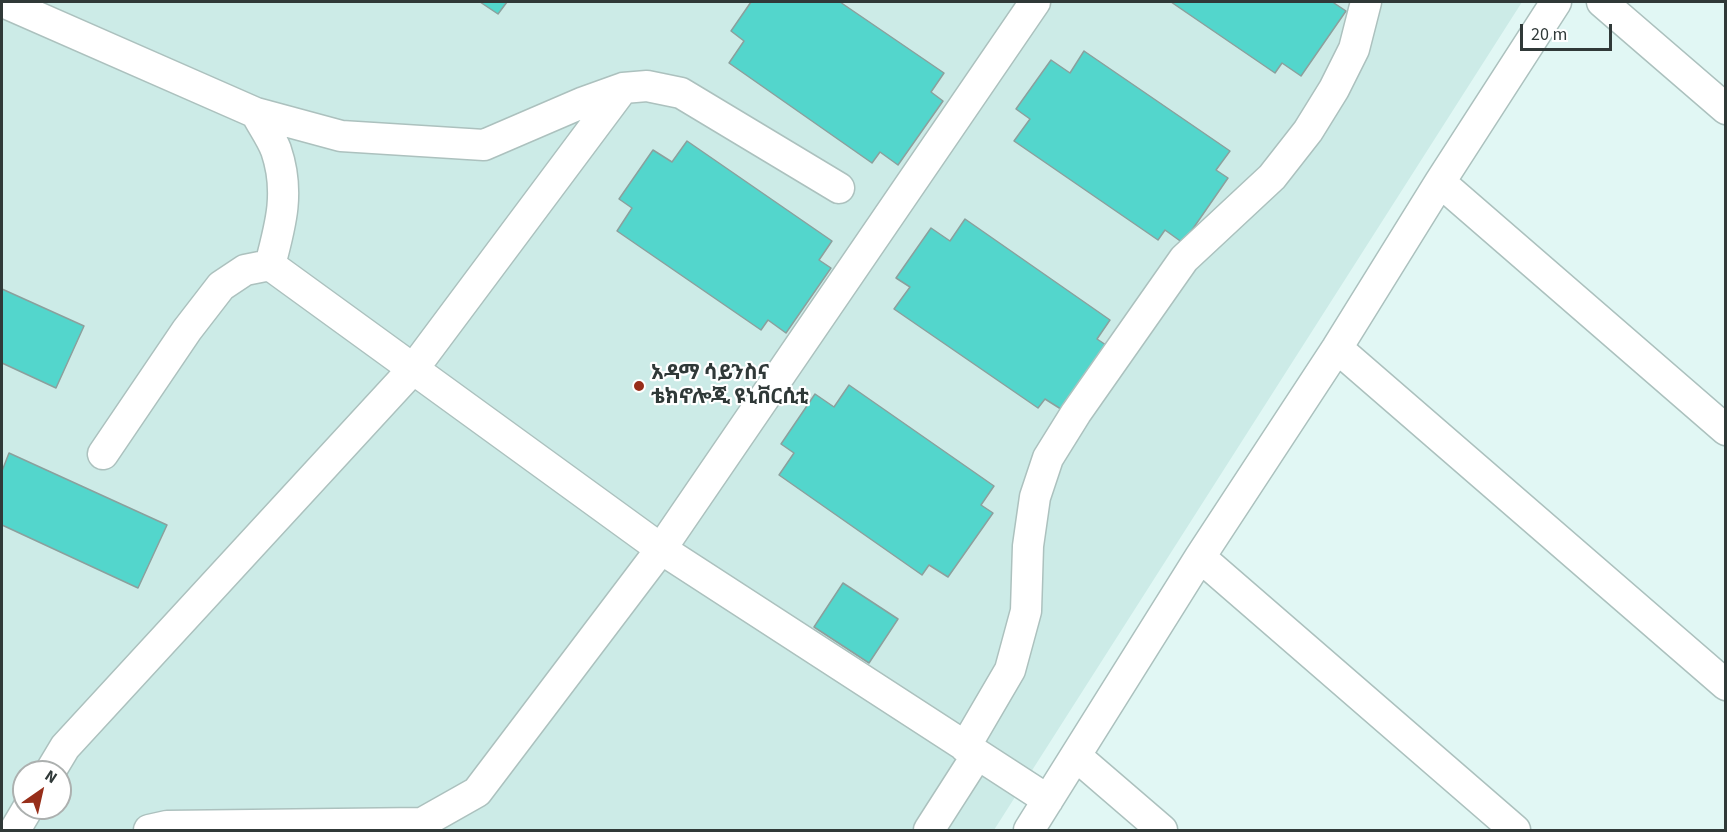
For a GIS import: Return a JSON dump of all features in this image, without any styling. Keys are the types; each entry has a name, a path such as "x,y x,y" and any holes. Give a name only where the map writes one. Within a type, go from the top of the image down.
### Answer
{"street":[{"path":"3,2 256,113 341,136 484,145 584,102 623,88 647,86 681,93 839,188"},
{"path":"149,831 167,826 422,822 477,792 661,549 1035,2"},
{"path":"928,831 971,751 1010,670 1026,610 1028,546 1035,497 1048,458 1076,413 1184,260 1272,177 1308,131 1334,89 1354,49 1366,2"},
{"path":"1029,831 1200,557 1337,348 1556,2"},
{"path":"1602,2 1725,109"},
{"path":"57,760 65,747 414,368 623,88"},
{"path":"256,113 276,149 283,180 283,214 270,265"},
{"path":"1440,182 1725,430"},
{"path":"103,454 187,330 220,286 245,270 270,265 661,549 1048,800"},
{"path":"1337,348 1725,686"},
{"path":"1200,557 1515,831"},
{"path":"1076,756 1162,831"},
{"path":"2,827 13,831"}],"shaded area":[{"name":"አዳማ ሳይንስና ቴክኖሎጂ ዩኒቨርሲቲ","path":"2,2 1522,2 994,830 2,830"}],"building":[{"path":"480,2 507,2 498,14"},
{"path":"751,2 840,2 944,73 931,92 943,101 898,165 880,152 872,163 729,63 744,41 731,31"},
{"path":"1171,2 1335,2 1346,11 1301,76 1282,63 1275,73"},
{"path":"1084,51 1230,151 1216,170 1228,178 1183,243 1165,230 1158,240 1014,141 1030,119 1016,109 1051,60 1070,73"},
{"path":"687,141 832,241 819,260 831,268 786,333 768,320 761,330 617,231 632,208 619,199 653,150 672,162"},
{"path":"965,219 1110,320 1097,339 1109,347 1064,411 1045,399 1038,408 894,309 910,287 896,278 931,228 950,241"},
{"path":"2,289 84,326 56,388 2,363"},
{"path":"849,385 994,486 981,505 993,513 948,577 929,565 922,575 779,475 794,453 781,444 815,394 834,407"},
{"path":"9,453 167,525 138,588 2,525 2,471"},
{"path":"843,583 898,619 869,663 814,627"}],"place":[{"name":"አዳማ ሳይንስና ቴክኖሎጂ ዩኒቨርሲቲ","path":"639,386"}]}
